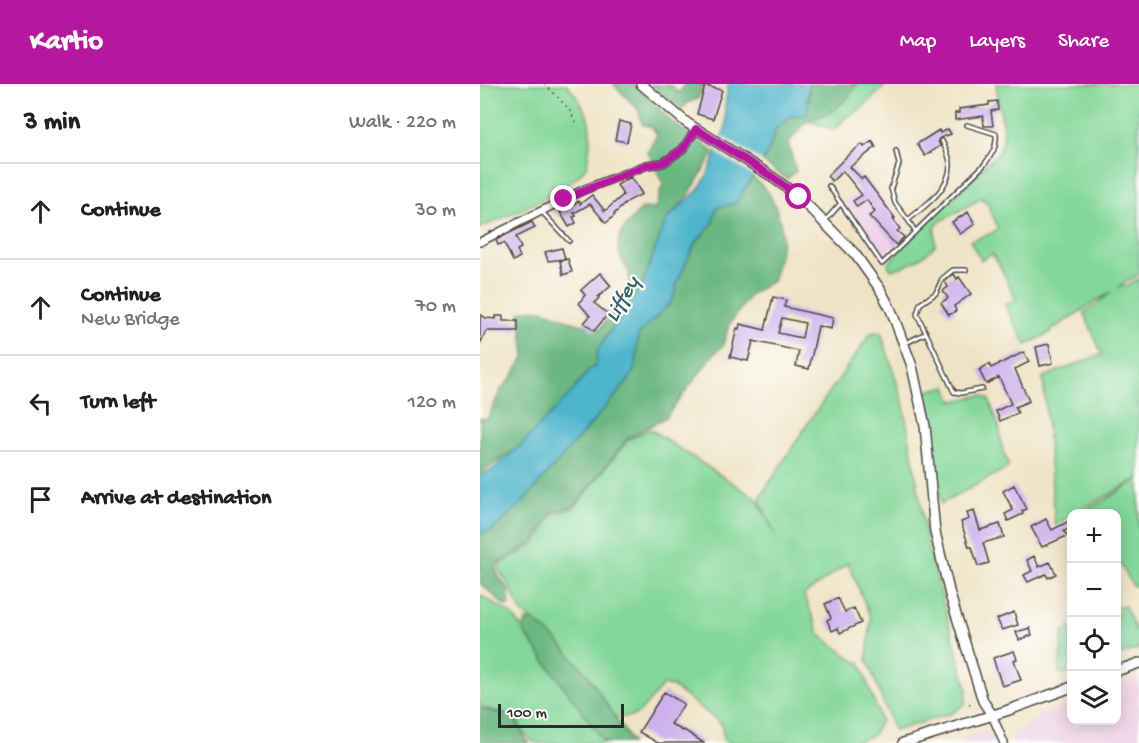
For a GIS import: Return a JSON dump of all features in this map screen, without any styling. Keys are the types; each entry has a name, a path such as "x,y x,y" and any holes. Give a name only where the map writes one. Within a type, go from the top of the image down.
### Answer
{"main road":[{"path":"641,84 671,111 696,129 771,176 799,197 825,221 873,277 891,310 916,379 925,426 932,516 941,559 983,701 992,715"},
{"path":"1121,669 1139,663"},
{"path":"903,743 1067,688"}],"street":[{"path":"480,242 583,190 647,165 663,163 683,149 696,129"},
{"path":"992,715 1004,743"}],"lane":[{"path":"829,186 882,264 984,165 993,153 997,144 996,134 968,125"},
{"path":"908,220 932,199 947,178 950,163 942,141"},
{"path":"896,151 899,164 891,188 895,203 915,231"},
{"path":"825,221 841,203"},
{"path":"541,211 568,241"},
{"path":"966,270 953,270 942,279 936,293 920,304 917,314 954,392 982,389"},
{"path":"905,344 926,333"}],"path":[{"path":"545,84 568,108 576,122"}],"shaded area":[{"path":"872,183 909,231 882,258 843,201"},
{"path":"1139,677 1139,743 1013,743 1013,737 1019,729 1038,720 1037,716 1067,705 1067,725 1121,725 1121,684"},
{"path":"986,732 996,743 962,743 960,737"}],"green space":[{"path":"480,84 567,84 587,115 590,141 587,165 569,183 522,210 480,228"},
{"path":"613,84 634,84 672,122 714,152 688,196 666,220 643,283 598,349 595,367 590,369 571,393 519,447 480,473 480,418 487,419 501,390 525,356 520,312 543,310 579,324 600,329 621,299 629,281 629,274 618,246 622,232 643,208 655,209 663,184 648,152 657,134 651,127 642,124 638,109"},
{"path":"650,84 673,86 676,92 681,91 685,84 703,84 698,99 687,103 682,109"},
{"path":"809,84 857,84 849,96 832,112 807,121 788,143 796,171 787,179 763,162 775,130 809,101"},
{"path":"857,84 887,84 862,108 845,118 835,130 807,121 836,108"},
{"path":"996,84 1139,84 1139,274 1118,287 1128,285 1139,278 1139,478 1083,509 1067,509 1067,518 1055,525 1043,377 1102,354 1084,313 1111,292 1051,332 1026,345 1005,305 1016,299 999,264 992,254 981,260 970,241 992,233 998,228 987,203 982,198 939,222 935,228 935,245 921,258 891,270 888,265 894,256 1000,151 1004,135"},
{"path":"753,177 769,194 780,223 782,238 774,280 751,294 729,325 723,345 666,417 627,439 574,506 552,512 534,542 495,565 497,574 508,589 510,605 505,606 480,583 480,534 492,530 523,502 628,381 636,366 638,335 672,301 694,245 713,223 715,209 721,205 735,204"},
{"path":"871,333 881,333 903,401 928,547 967,689 965,704 952,713 894,731 867,659 871,618 848,563 804,595 820,635 856,662 860,662 881,721 873,735 851,743 727,743 723,739 722,724 673,687 663,685 640,712 633,716 615,718 556,639 521,612 507,581 499,571 499,565 536,543 553,514 574,508 628,440 650,429 757,499 775,535 760,501 761,496 810,420"},
{"path":"947,386 954,401 982,395 989,399 1000,430 1001,444 1009,467 941,504 927,391"},
{"path":"1139,479 1139,585 1133,586 1121,565 1121,509 1090,509"},
{"path":"480,595 514,617 605,743 535,743 524,734 515,716 480,707"},
{"path":"1121,606 1125,606 1139,637 1139,649 1121,655 1121,617"},
{"path":"533,620 556,639 588,675 632,743 605,743 523,631 526,621"},
{"path":"1067,629 1067,672 1063,674 1059,673 1059,670 1063,632"},
{"path":"480,709 514,716 525,740 529,743 480,743"}],"water":[{"path":"728,84 809,84 807,115 789,117 775,130 768,152 735,204 716,209 713,223 694,245 672,301 638,335 636,366 628,381 523,502 492,530 480,534 480,475 491,470 519,447 571,393 590,369 595,367 598,349 643,283 666,220 698,190 707,176 726,126 725,105"}],"pier":[{"path":"722,136 763,162 753,176 716,152"}],"building":[{"path":"705,86 722,90 713,119 697,114"},
{"path":"997,101 998,110 991,111 993,126 984,126 983,116 955,120 955,113 959,113 959,109 989,105 989,102"},
{"path":"619,121 631,124 627,142 615,140"},
{"path":"948,129 951,134 940,138 938,140 940,146 925,156 917,144 939,130 940,133"},
{"path":"872,141 876,147 850,167 862,179 864,177 895,218 893,219 900,229 897,231 904,237 896,245 869,216 875,212 867,200 857,207 853,201 862,195 843,171 832,181 827,176 862,144 864,147"},
{"path":"631,177 642,194 628,201 606,223 590,204 574,213 576,223 569,227 560,212 579,201 580,204 592,195 605,211 623,195 617,185"},
{"path":"968,212 975,224 960,234 952,222"},
{"path":"532,222 535,228 516,237 521,248 517,250 520,257 513,261 504,243 498,245 496,240"},
{"path":"562,248 565,259 548,261 545,252"},
{"path":"568,259 572,272 563,275 560,261"},
{"path":"600,273 611,286 594,303 608,314 594,331 584,323 590,316 579,303 585,295 581,290"},
{"path":"954,274 957,279 959,277 971,294 954,306 956,311 949,315 941,303 948,298 943,291 948,287 945,281"},
{"path":"773,297 786,300 784,307 833,318 831,329 818,326 809,369 796,366 799,351 753,341 748,361 730,357 740,324 765,330","holes":["782,318 805,323 802,338 778,333"]},
{"path":"480,314 486,318 496,319 496,316 503,316 503,321 518,321 518,331 486,331 480,344"},
{"path":"1049,344 1053,363 1040,366 1036,347"},
{"path":"1024,352 1029,362 1015,369 1029,401 1015,407 1018,413 1000,421 996,411 1011,404 999,377 986,384 979,370 989,364 991,368"},
{"path":"1014,485 1027,509 1022,511 1023,514 1008,521 1005,514 1013,510 1003,491"},
{"path":"974,511 980,530 1000,524 1004,537 983,543 989,563 978,566 961,522 969,519 967,513"},
{"path":"1046,519 1052,530 1067,522 1067,530 1064,531 1067,536 1042,547 1031,527"},
{"path":"1034,556 1039,567 1050,562 1056,574 1048,578 1046,574 1028,582 1024,575 1032,571 1027,560"},
{"path":"838,598 845,612 854,608 861,623 840,633 838,628 832,631 827,620 831,618 825,604"},
{"path":"1014,612 1018,625 1002,630 997,619"},
{"path":"1030,628 1032,635 1019,640 1016,632"},
{"path":"1014,651 1017,659 1014,660 1021,680 1002,686 993,658"},
{"path":"664,692 684,704 671,724 704,743 658,743 639,732"}],"route":[{"path":"564,199 647,165 663,163 683,149 696,129 771,176 799,197"}],"water label":[{"name":"Liffey","path":"620,298"}]}
